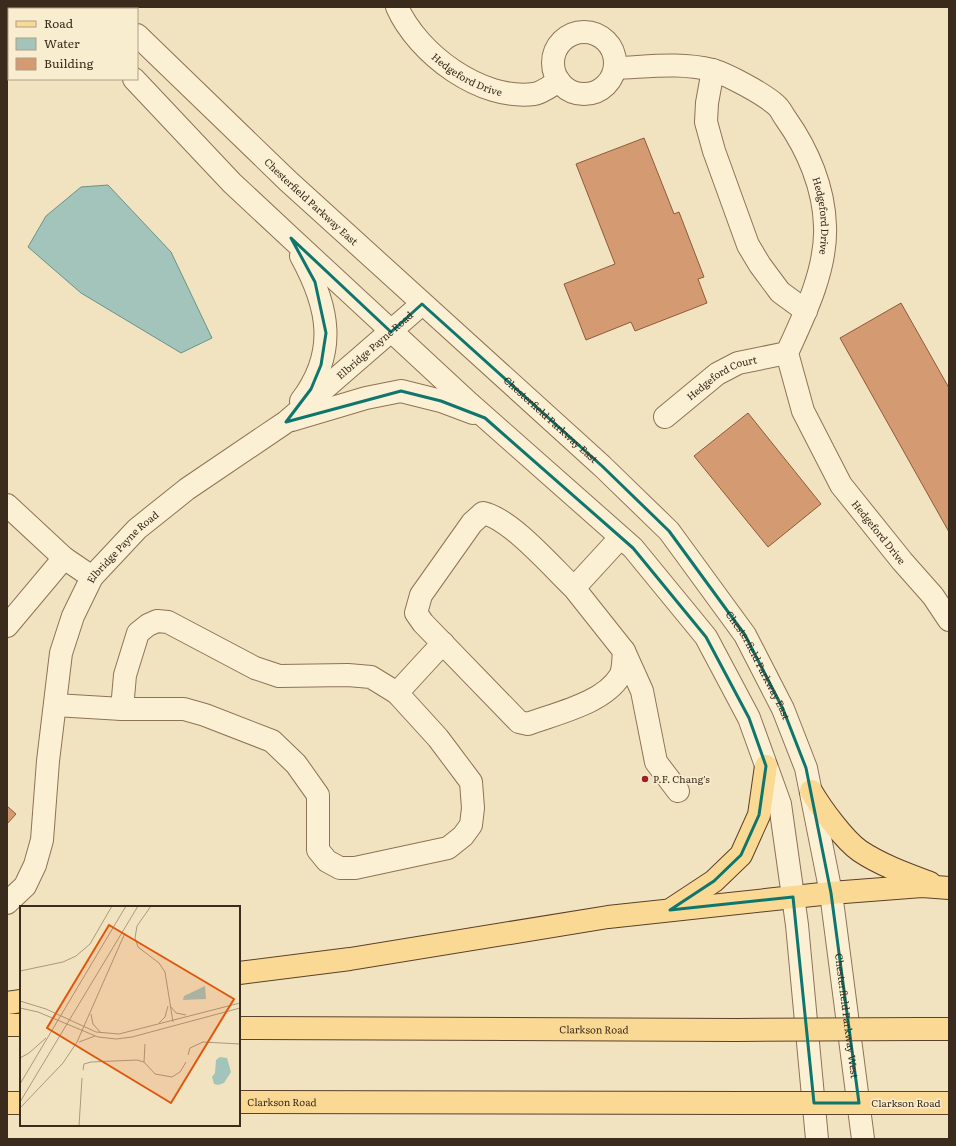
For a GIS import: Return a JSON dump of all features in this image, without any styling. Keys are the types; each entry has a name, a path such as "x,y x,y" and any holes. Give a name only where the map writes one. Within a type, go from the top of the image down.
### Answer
{"main road":[{"path":"670,910 714,881 741,855 759,815 766,766"},
{"path":"811,791 824,812 859,850 897,870 947,888"},
{"path":"240,973 350,959 608,917 831,893 922,886 947,888"},
{"path":"7,1003 20,1001"},
{"path":"7,1025 20,1025"},
{"name":"Clarkson Road","path":"240,1028 737,1030 949,1029"},
{"name":"Clarkson Road","path":"240,1102 949,1103"},
{"path":"7,1103 20,1103"}],"street":[{"name":"Hedgeford Drive","path":"397,7 415,37 443,63 472,82 507,94 536,94 559,81"},
{"path":"587,32 596,34 605,40 611,48 615,58 615,68 612,78 605,86 596,92 586,94 576,93 566,89 554,72 553,62 555,52 560,43 577,33 587,32"},
{"name":"Chesterfield Parkway East","path":"138,36 288,182 602,466 669,531 745,635 783,709 806,768 831,893"},
{"name":"Hedgeford Drive","path":"615,68 677,64 713,70 747,86 776,105 800,139 820,188 825,227 821,260 810,303 787,353 802,411 841,485 902,561 933,596 949,620"},
{"path":"713,70 707,103 706,122 714,150 748,245 760,265 780,292 806,311"},
{"path":"135,80 232,182 391,332 485,418 633,548 706,637 749,718 780,804 793,897 817,1139"},
{"path":"286,422 310,389 321,365 326,332 325,316 316,282 291,238"},
{"name":"Elbridge Payne Road","path":"7,903 25,886 35,865 42,840 61,653 73,616 92,577 137,529 187,489 286,422 422,304"},
{"name":"Hedgeford Court","path":"665,417 717,374 738,363 787,353"},
{"path":"286,422 366,398 401,391 441,401 485,418"},
{"path":"7,505 64,558 92,577"},
{"path":"624,651 621,674 605,693 583,704 528,724 520,722 423,623 416,613 417,603 421,595 472,523 483,513 492,515 518,534 574,588 624,651 642,691 656,762 678,791"},
{"path":"574,588 620,538"},
{"path":"7,626 64,558"},
{"path":"55,705 122,709 184,709 205,715 272,741 296,764 318,795 318,850 328,861 340,868 355,868 448,848 463,836 471,824 473,808 471,782 438,738 397,694 371,678 348,675 279,676 255,668 168,622 157,621 148,624 138,633 125,675 122,709"},
{"path":"397,694 443,643"},
{"name":"Chesterfield Parkway West","path":"831,893 863,1139"}],"highlighted area":[{"path":"291,238 391,332 422,304 602,466 669,531 745,635 783,709 806,768 831,893 859,1103 814,1103 793,897 670,910 714,881 741,855 759,815 766,766 749,718 706,637 633,548 485,418 441,401 401,391 286,422 311,389 321,365 326,333 315,282"}],"water":[{"path":"108,185 171,252 212,338 181,353 81,293 28,247 46,216 81,187"}],"building":[{"path":"644,138 674,214 679,212 704,277 698,279 707,303 635,331 631,322 586,340 564,284 615,264 576,164"},
{"path":"901,303 949,388 949,532 840,338"},
{"path":"748,413 821,504 768,547 694,456"},
{"path":"7,806 16,814 7,824"}],"place":[{"name":"P.F. Chang's","path":"645,779"}]}
